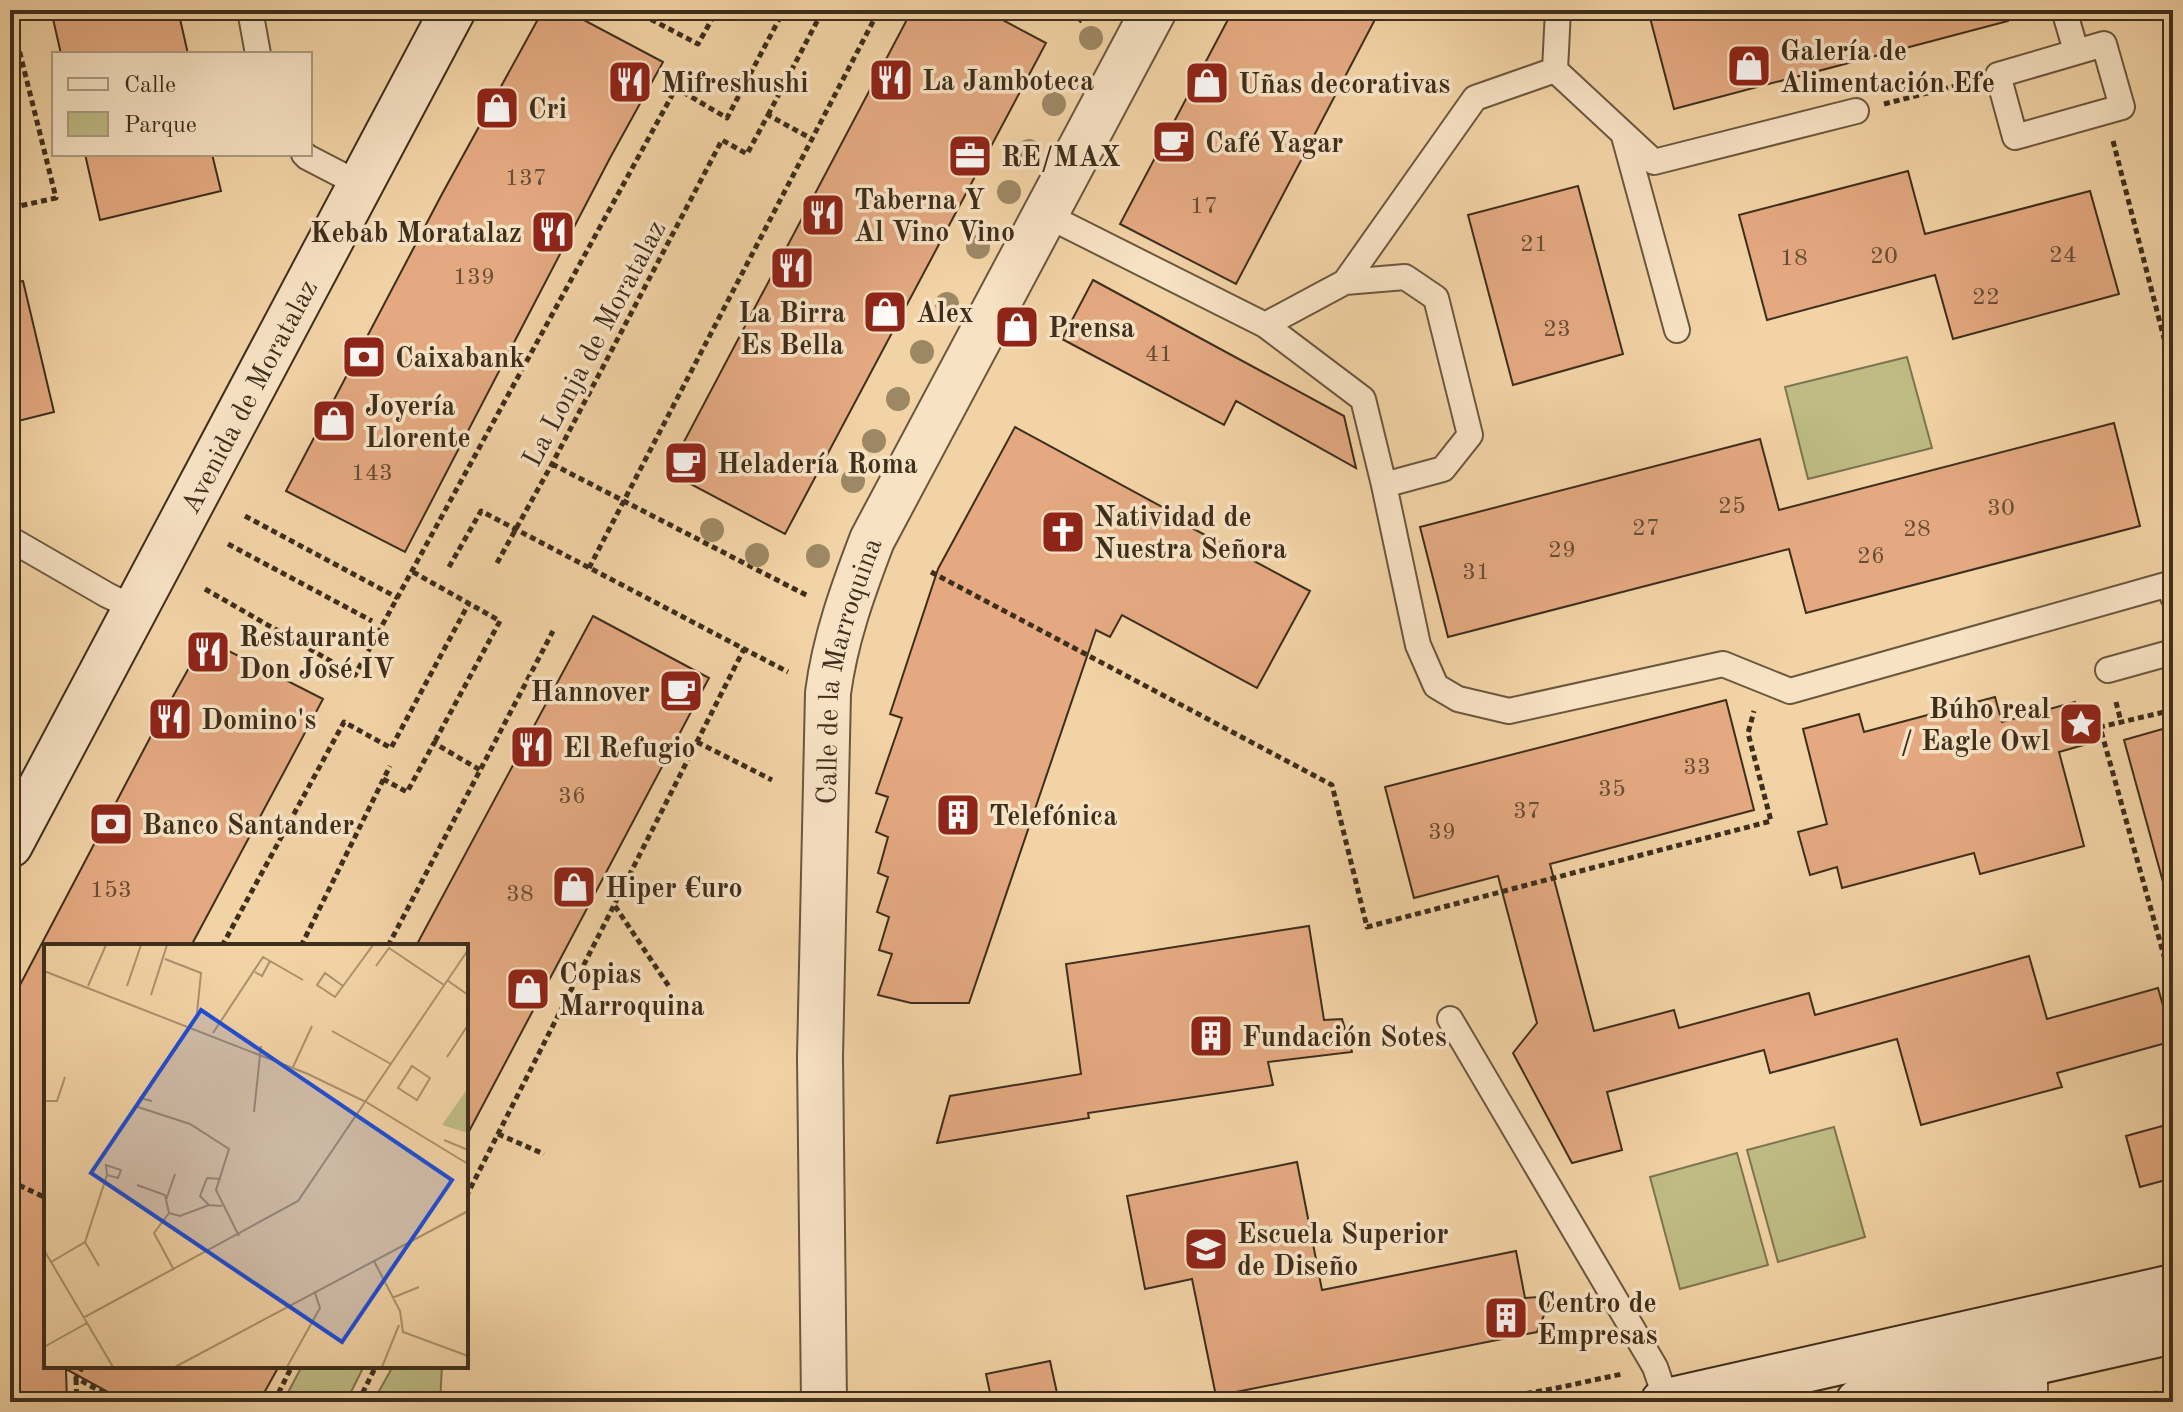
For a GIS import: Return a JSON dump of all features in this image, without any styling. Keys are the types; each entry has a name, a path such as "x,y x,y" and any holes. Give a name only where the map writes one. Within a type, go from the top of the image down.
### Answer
{"street":[{"name":"Avenida de Moratalaz","path":"10,845 453,10"},
{"name":"Calle de la Marroquina","path":"824,1402 820,1057 828,693 844,615 872,540 1154,10"},
{"path":"1665,1402 2173,1287"},
{"path":"2016,1324 2025,1384"},
{"path":"1858,1402 2025,1384 2173,1331"}],"lane":[{"path":"250,10 258,52"},
{"path":"1558,10 1555,70 1654,162 1856,111"},
{"path":"2064,10 2076,51"},
{"path":"2104,44 2122,107 2015,137 1998,75 2076,51 2104,44"},
{"path":"1345,282 1475,98 1555,70"},
{"path":"1623,135 1677,330"},
{"path":"306,156 359,184"},
{"path":"1044,214 1265,325 1363,399 1418,645 1436,686 1458,699 1509,711 1723,664 1790,691 2169,584 2173,597"},
{"path":"1265,325 1345,282 1405,277 1436,298 1470,435 1443,469 1384,485"},
{"path":"10,539 136,609"},
{"path":"2108,670 2173,652"},
{"path":"1450,1019 1655,1367 1665,1402"}],"path":[{"path":"633,10 698,44 717,10"},
{"path":"205,589 355,675 676,88 727,118 784,10"},
{"path":"812,139 768,115 823,10"},
{"path":"589,568 879,10"},
{"path":"1062,10 1082,21"},
{"path":"10,13 56,198 10,208"},
{"path":"1856,111 1998,75"},
{"name":"La Lonja de Moratalaz","path":"497,563 722,140 747,154 768,115"},
{"path":"2117,157 2173,373"},
{"path":"552,464 844,615"},
{"path":"449,567 481,511 828,693"},
{"path":"245,516 398,598"},
{"path":"228,544 372,621"},
{"path":"383,779 407,792 500,621 413,572"},
{"path":"931,572 1332,785 1367,927 1771,821 1748,733 1762,679"},
{"path":"223,944 344,722 391,748 469,603"},
{"path":"389,944 553,631"},
{"path":"468,1193 744,649"},
{"path":"2173,710 2100,727 2173,988"},
{"path":"697,742 772,780"},
{"path":"434,743 480,770"},
{"path":"302,944 390,766"},
{"path":"614,905 670,988"},
{"path":"498,1134 544,1154"},
{"path":"10,1181 44,1197"},
{"path":"77,1402 76,1378 82,1368"},
{"path":"274,1402 291,1368"},
{"path":"358,1402 375,1368"},
{"path":"76,1378 120,1402"},
{"path":"1477,1402 1598,1379"},
{"path":"2154,1391 2156,1402"}],"green space":[{"path":"1907,357 1932,448 1808,479 1785,387"},
{"path":"1834,1127 1865,1237 1778,1262 1747,1150"},
{"path":"1737,1153 1768,1265 1680,1289 1650,1177"},
{"path":"301,1368 363,1368 346,1402 283,1402"},
{"path":"392,1368 442,1368 440,1402 373,1402"}],"building":[{"path":"51,10 178,10 188,52 61,52"},
{"path":"543,10 565,10 663,62 405,552 286,491"},
{"path":"912,10 984,10 1046,43 785,534 668,472"},
{"path":"1233,10 1380,10 1236,284 1120,224"},
{"name":"Galería de Alimentación Efe","path":"1648,10 2007,10 2008,21 1674,109"},
{"path":"85,156 212,156 221,191 100,220"},
{"path":"1908,171 1925,234 2090,191 2119,294 1953,339 1935,275 1767,320 1739,215"},
{"path":"1578,186 1623,354 1513,385 1468,215"},
{"path":"1093,280 1344,416 1356,468 1236,401 1224,425 1062,339"},
{"path":"23,281 54,412 10,423 10,282"},
{"path":"2114,423 2140,526 1806,613 1789,549 1448,637 1420,527 1760,439 1779,510"},
{"path":"1015,427 1177,515 1175,519 1310,591 1257,688 1122,615 1110,637 1096,630 969,1003 911,1003 878,995 892,954 879,950 889,917 877,912 888,877 878,873 888,837 876,832 888,797 876,793 902,718 890,714 938,569"},
{"path":"593,616 709,678 468,1133 468,944 417,944"},
{"path":"205,639 323,699 192,944 44,944 44,1368 278,1368 259,1402 126,1402 66,1369 67,1402 10,1402 10,1004"},
{"path":"1995,697 2002,722 2075,702 2087,744 2059,752 2084,846 1980,874 1974,853 1842,888 1837,867 1810,875 1798,832 1827,824 1803,729 1859,714 1864,732"},
{"path":"1726,700 1754,810 1550,864 1594,1031 1674,1010 1679,1028 1809,993 1815,1015 2029,956 2047,1019 2158,988 2173,1041 2057,1073 2062,1087 1921,1125 1897,1039 1770,1073 1764,1050 1607,1092 1622,1150 1572,1163 1513,1053 1537,1023 1498,876 1414,898 1385,787"},
{"path":"2173,726 2173,881 2163,882 2124,740"},
{"name":"Fundación Sotes","path":"1309,926 1324,1020 1342,1019 1352,1052 1268,1062 1273,1085 1088,1113 1089,1118 937,1143 950,1096 1081,1074 1066,964"},
{"path":"2173,1123 2173,1178 2140,1187 2126,1136"},
{"path":"1297,1162 1322,1290 1516,1251 1525,1298 1552,1296 1537,1332 1216,1396 1192,1279 1145,1289 1127,1196"},
{"path":"1050,1361 1059,1402 992,1402 986,1374"}],"place":[{"name":"Galería de Alimentación Efe","path":"1749,66"},
{"name":"La Jamboteca","path":"891,80"},
{"name":"Mifreshushi","path":"630,82"},
{"name":"Uñas decorativas","path":"1207,83"},
{"name":"Cri","path":"497,108"},
{"name":"Café Yagar","path":"1174,142"},
{"name":"RE/MAX","path":"970,156"},
{"name":"Taberna Y Al Vino Vino","path":"823,215"},
{"name":"Kebab Moratalaz","path":"553,232"},
{"name":"La Birra Es Bella","path":"792,268"},
{"name":"Alex","path":"885,312"},
{"name":"Prensa","path":"1017,327"},
{"name":"Caixabank","path":"364,357"},
{"name":"Joyería Llorente","path":"334,421"},
{"name":"Heladería Roma","path":"686,463"},
{"name":"Natividad de Nuestra Señora","path":"1063,532"},
{"name":"Restaurante Don José IV","path":"208,652"},
{"name":"Hannover","path":"681,691"},
{"name":"Domino's","path":"170,719"},
{"name":"Búho real / Eagle Owl","path":"2081,724"},
{"name":"El Refugio","path":"532,747"},
{"name":"Telefónica","path":"958,815"},
{"name":"Banco Santander","path":"111,824"},
{"name":"Hiper €uro","path":"574,887"},
{"name":"Copias Marroquina","path":"528,989"},
{"name":"Fundación Sotes","path":"1211,1036"},
{"name":"Escuela Superior de Diseño","path":"1206,1249"},
{"name":"Centro de Empresas","path":"1506,1318"}]}
